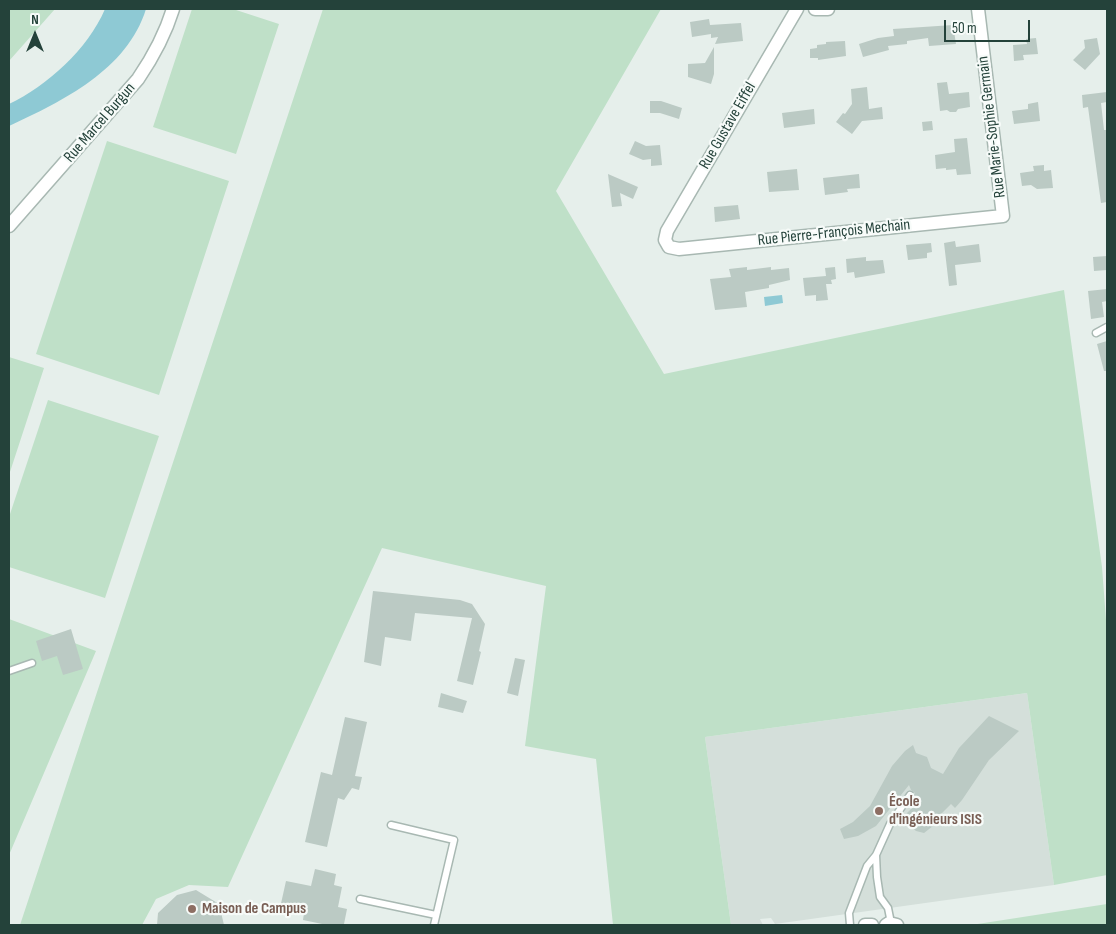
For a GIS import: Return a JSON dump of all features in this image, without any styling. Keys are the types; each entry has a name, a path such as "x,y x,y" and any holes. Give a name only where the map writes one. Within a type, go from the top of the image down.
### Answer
{"street":[{"name":"Rue Marcel Burgun","path":"9,226 138,79 155,54 168,27 173,9"},
{"name":"Rue Gustave Eiffel","path":"666,244 665,236 671,223 797,9"},
{"path":"815,9 828,9"},
{"name":"Rue Marie-Sophie Germain","path":"978,9 1003,216"},
{"name":"Rue Pierre-François Mechain","path":"666,244 679,249 1003,216"},
{"path":"865,925 872,925"}],"lane":[{"path":"1096,333 1107,328"},
{"path":"9,671 32,663"},
{"path":"850,925 850,913 868,866 876,855 890,824 910,795"},
{"path":"391,825 454,840 434,925"},
{"path":"876,855 880,897 888,908 891,925"},
{"path":"360,898 436,915"}],"shaded area":[{"name":"École d'ingénieurs ISIS","path":"1027,693 1054,885 775,924 771,918 760,919 763,925 731,925 705,737"}],"green space":[{"path":"9,9 55,9 9,61"},
{"path":"192,9 233,9 279,24 236,154 153,127"},
{"path":"323,9 661,9 556,191 664,374 1064,290 1102,567 1107,633 1107,875 1054,885 1027,693 705,737 731,925 613,925 596,759 525,746 546,586 382,548 228,887 189,885 156,899 142,925 20,925"},
{"path":"107,141 229,181 159,395 36,354"},
{"path":"9,357 44,368 9,475"},
{"path":"48,400 159,436 105,598 9,567 9,517"},
{"path":"9,619 96,651 9,855"},
{"path":"1107,904 1107,925 971,925"}],"water":[{"path":"105,9 146,9 137,31 124,50 109,66 91,81 51,106 9,126 9,104 38,87 65,65 98,24"},
{"path":"782,295 783,303 765,306 764,297"}],"building":[{"path":"709,19 710,25 741,23 743,41 715,44 718,37 711,38 711,34 692,37 690,22"},
{"path":"953,25 956,44 929,46 928,38 907,41 907,44 888,46 889,50 863,57 859,44 878,38 894,36 893,29"},
{"path":"1036,38 1038,54 1023,55 1024,60 1014,61 1013,45 1027,44 1026,39"},
{"path":"1097,38 1100,54 1085,70 1073,60 1085,48 1084,40"},
{"path":"845,41 846,56 818,60 818,58 810,58 810,49 817,48 817,45 826,44 826,42"},
{"path":"714,47 714,74 711,84 688,77 688,64 705,63"},
{"path":"947,82 949,94 969,92 970,107 958,109 956,112 940,111 937,83"},
{"path":"867,87 869,109 882,107 883,119 862,121 852,134 836,122 852,104 851,89"},
{"path":"1107,92 1107,102 1101,103 1104,130 1107,130 1107,202 1101,203 1088,107 1083,108 1082,95"},
{"path":"650,101 661,101 682,108 679,119 660,113 650,113"},
{"path":"1038,102 1040,121 1014,124 1012,111 1028,109 1028,104"},
{"path":"814,109 815,124 784,128 782,113"},
{"path":"932,121 933,130 923,131 922,122"},
{"path":"967,138 971,174 957,175 956,169 936,169 935,155 955,152 954,139"},
{"path":"635,141 646,146 660,145 662,165 651,166 651,159 643,160 629,154"},
{"path":"1044,165 1044,171 1051,170 1053,188 1037,189 1031,185 1022,186 1020,173 1034,171 1033,166"},
{"path":"797,169 799,190 769,192 767,172"},
{"path":"608,174 638,187 633,199 620,193 622,206 612,207"},
{"path":"859,174 860,188 847,189 848,192 825,195 823,178"},
{"path":"738,205 740,219 715,222 714,207"},
{"path":"955,241 956,247 979,244 981,262 955,265 957,285 949,286 944,243"},
{"path":"931,243 932,252 927,253 927,258 908,260 906,245"},
{"path":"1107,256 1107,270 1094,271 1093,257"},
{"path":"866,257 866,261 883,260 885,273 855,278 854,272 847,273 846,259"},
{"path":"747,267 747,270 771,267 771,270 789,268 790,280 769,285 769,288 745,292 747,307 715,310 710,279 731,277 729,269"},
{"path":"835,267 836,279 831,280 832,284 826,284 828,300 816,301 816,295 805,296 803,278 826,276 825,268"},
{"path":"1107,289 1107,301 1102,302 1104,317 1091,319 1088,291"},
{"path":"1107,341 1107,371 1104,371 1097,344"},
{"path":"373,591 460,600 472,604 485,624 473,685 457,681 472,618 415,613 411,641 385,637 381,666 364,662"},
{"path":"71,629 83,669 63,675 57,656 42,661 36,641"},
{"path":"515,658 525,660 518,696 507,693"},
{"path":"441,693 467,701 463,713 438,707"},
{"path":"989,716 1019,731 989,760 955,808 951,804 941,814 938,822 924,833 916,831 910,825 906,814 916,804 915,793 909,785 876,826 858,836 844,839 840,829 853,822 870,806 892,766 905,751 913,745 916,753 927,757 931,768 943,774 959,748"},
{"path":"345,717 367,722 355,776 362,777 359,790 352,788 344,800 338,798 327,847 305,842 321,772 332,775"},
{"path":"315,869 336,874 334,885 342,887 338,907 347,909 344,924 327,925 303,920 304,913 280,908 286,881 311,886"},
{"name":"Maison de Campus","path":"196,890 219,904 224,925 157,925 158,913 177,895"}],"place":[{"name":"École d'ingénieurs ISIS","path":"879,811"},
{"name":"Maison de Campus","path":"192,909"}]}
